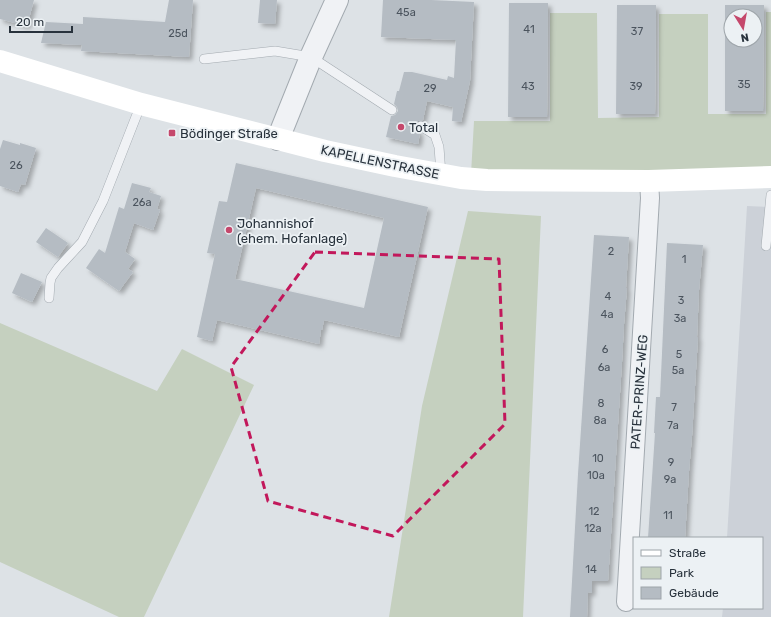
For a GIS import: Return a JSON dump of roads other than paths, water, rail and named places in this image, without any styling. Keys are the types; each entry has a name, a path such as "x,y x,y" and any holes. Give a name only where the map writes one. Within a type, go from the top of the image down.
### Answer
{"main road":[{"name":"KAPELLENSTRASSE","path":"0,61 141,104 278,139 395,166 461,178 488,180 649,181 771,178"}],"street":[{"path":"278,139 311,57 337,0"},
{"name":"PATER-PRINZ-WEG","path":"626,602 650,198 649,181"}],"lane":[{"path":"204,59 275,51 311,57 392,110"},
{"path":"49,298 51,278 58,268 82,242 103,200 141,104"},
{"path":"421,126 435,135 439,147 441,174"},
{"path":"766,246 771,195"}],"place":[{"name":"Total","path":"401,127"},
{"name":"Bödinger Straße","path":"172,133"},
{"name":"Johannishof (ehem. Hofanlage)","path":"229,230"}]}
